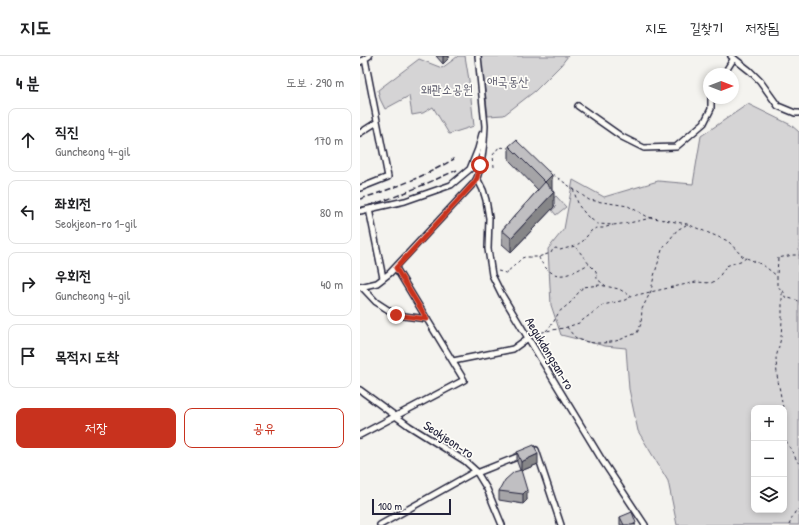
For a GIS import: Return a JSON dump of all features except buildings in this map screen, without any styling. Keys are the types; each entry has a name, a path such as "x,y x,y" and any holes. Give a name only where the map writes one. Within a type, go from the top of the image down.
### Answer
{"street":[{"path":"360,287 377,283 396,268 469,189 477,178 484,142 485,126 478,56"},
{"path":"360,62 367,57 377,122 388,177 360,188"},
{"path":"727,68 732,57 760,81 778,106 795,114 799,113"},
{"path":"578,106 622,137 644,148 676,147 704,123 711,109 711,104"},
{"path":"360,133 377,122"},
{"path":"360,211 405,201 451,185 470,169 485,126"},
{"name":"Aegukdongsan-ro","path":"477,178 484,190 489,218 488,249 492,275 502,295 602,460 645,525"},
{"path":"368,209 383,278"},
{"path":"360,435 464,380 396,268"},
{"path":"360,287 376,302 396,315 427,319"},
{"path":"453,361 513,349 527,336"},
{"name":"Seokjeon-ro","path":"360,390 409,426 465,462 477,472 487,489 502,525"},
{"path":"380,525 477,472 536,450 561,525"}],"path":[{"path":"494,167 493,155 499,147 512,149"},
{"path":"547,170 590,200 628,206 648,217 687,224 728,241 742,256 763,265 777,276"},
{"path":"573,188 579,206 588,217 598,224 613,225"},
{"path":"491,269 506,273 522,258 538,257 551,253 553,249 556,248 560,250 575,246 583,241 596,228 603,228 653,218"},
{"path":"566,327 576,337 588,342 597,343 607,343 619,340 637,333 641,324 642,309 651,292 662,250 677,230 687,224"},
{"path":"575,246 596,271 597,279 606,287"},
{"path":"799,255 778,258 777,276 777,285 784,292 784,297 799,301"},
{"path":"538,257 550,273 557,275 565,276 571,274 589,264"},
{"path":"527,336 531,332 540,333 578,323 603,305 624,300 632,296 696,282 711,283 717,280 726,266 747,258"},
{"path":"546,331 553,323 559,312 570,303 583,287 595,285 620,289 632,296"},
{"path":"782,290 781,338 776,358 777,375 782,405"},
{"path":"786,441 799,464"},
{"path":"789,525 795,512 799,508"}],"green space":[{"name":"왜관소공원","path":"458,56 465,56 474,126 449,134 433,107 423,113 412,115 409,96 385,109 380,99 378,90 419,59 442,68"},
{"name":"애국동산","path":"481,56 568,56 535,91 504,115 488,116"},
{"path":"748,104 791,125 799,132 799,525 677,525 668,481 638,431 629,389 626,348 605,346 561,335 551,305 548,249 564,229 573,180 604,197 658,181 693,184 701,136"},
{"path":"556,196 566,207 556,215 552,210 556,207 550,201"}],"railway":[{"path":"360,199 408,182 454,159"},
{"path":"360,208 397,196 457,170"}],"route":[{"path":"396,315 427,319 396,268 474,183 477,178 480,165"}]}
